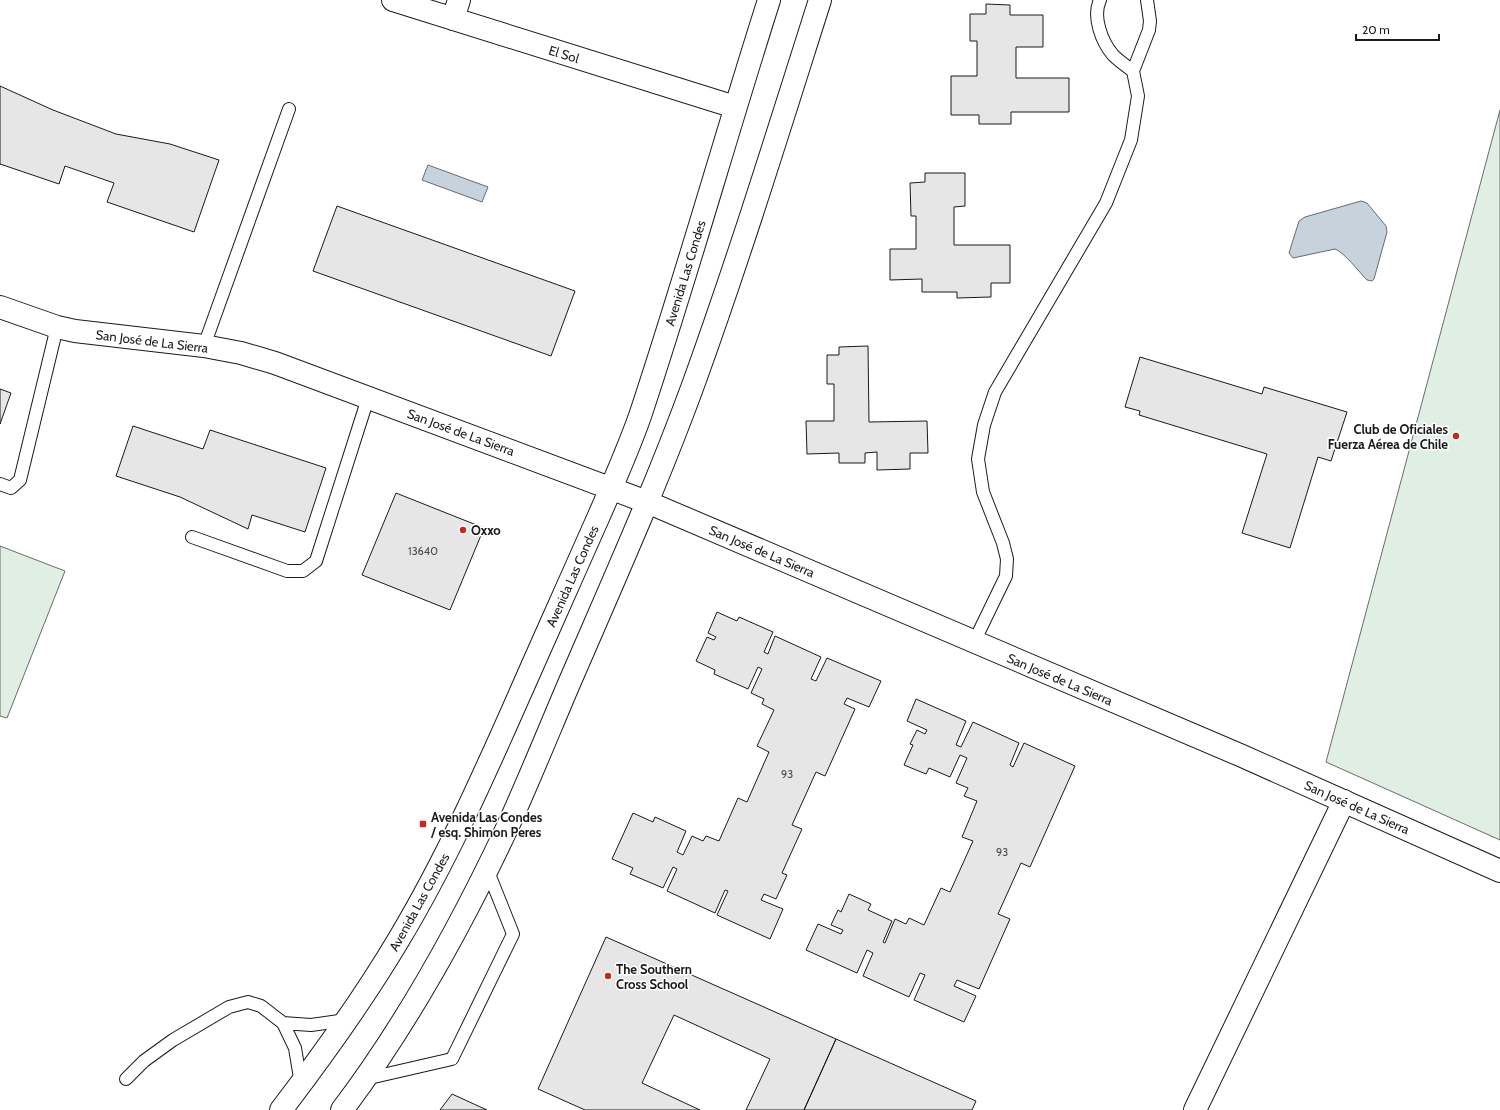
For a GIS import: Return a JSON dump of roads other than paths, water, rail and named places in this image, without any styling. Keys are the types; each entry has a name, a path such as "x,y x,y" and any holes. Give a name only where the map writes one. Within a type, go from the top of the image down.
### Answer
{"main road":[{"name":"El Sol","path":"393,0 456,10 735,107"},
{"name":"Avenida Las Condes","path":"281,1110 372,984 401,937 436,873 466,811 611,488 637,424 662,347 769,0"},
{"path":"342,1110 394,1036 424,988 487,869 525,787 647,502 696,378 734,268 820,0"},
{"name":"San José de La Sierra","path":"0,307 57,327 75,331 204,346 241,353 275,363 611,488 647,502 1344,801 1500,871"},
{"path":"1195,1110 1344,801"}],"lane":[{"path":"1100,0 1098,19 1099,29 1104,40 1114,55 1133,71"},
{"path":"974,642 1006,576 1007,558 1003,543 983,492 978,459 984,425 995,392 1106,203 1131,140 1138,96 1133,71 1149,30 1150,21 1147,0"},
{"path":"204,346 289,109"},
{"path":"0,484 11,488 20,480 57,327"},
{"path":"192,537 287,571 303,571 312,564 316,560 368,398"},
{"path":"365,1079 452,1059 513,934 487,869"},
{"path":"126,1079 144,1061 173,1040 229,1007 248,1002 261,1006 283,1023 295,1048 301,1084"},
{"path":"283,1023 311,1025 346,1020"}],"place":[{"name":"Club de Oficiales Fuerza Aérea de Chile","path":"1456,436"},
{"name":"Oxxo","path":"463,530"},
{"name":"Avenida Las Condes / esq. Shimon Peres","path":"423,824"},
{"name":"The Southern Cross School","path":"608,976"}]}
